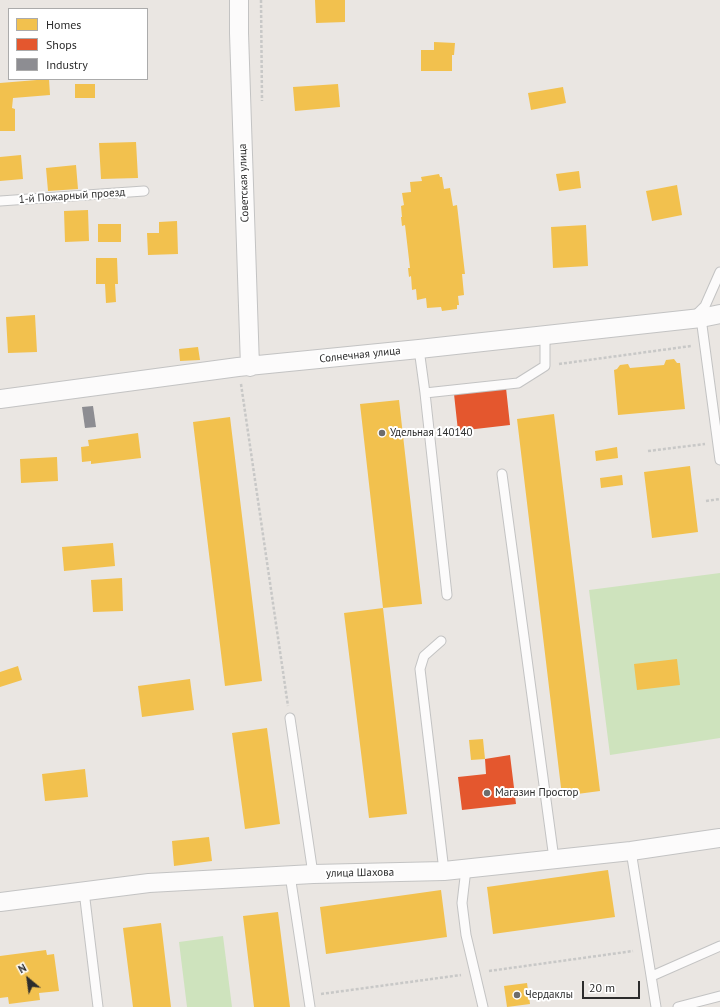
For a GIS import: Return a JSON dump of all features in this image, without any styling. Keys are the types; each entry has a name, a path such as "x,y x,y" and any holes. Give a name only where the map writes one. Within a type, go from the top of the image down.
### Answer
{"street":[{"name":"Советская улица","path":"239,0 244,367"},
{"name":"Солнечная улица","path":"0,399 244,367 419,349 697,318 720,314"},
{"name":"улица Шахова","path":"0,902 149,883 313,874 444,871 631,851 720,838"}],"lane":[{"name":"1-й Пожарный проезд","path":"0,201 144,191"},
{"path":"720,272 697,318 704,344 718,433 720,460"},
{"path":"425,393 518,383 545,366 545,334"},
{"path":"419,349 447,595"},
{"path":"502,474 554,859"},
{"path":"441,641 424,656 420,669 444,871"},
{"path":"290,718 313,874"},
{"path":"631,851 656,1007"},
{"path":"466,869 462,903 464,922 483,1007"},
{"path":"290,875 310,1007"},
{"path":"84,891 98,1007"},
{"path":"652,976 720,946"},
{"path":"678,1007 720,996"}],"path":[{"path":"261,0 262,102"},
{"path":"545,366 704,344"},
{"path":"244,367 290,718"},
{"path":"648,451 718,443"},
{"path":"706,501 720,499"}],"green space":[{"path":"720,573 720,738 610,755 589,590"},
{"path":"223,936 232,1007 187,1007 179,942"}],"building: Homes":[{"path":"315,0 345,0 345,22 316,23"},
{"path":"434,42 455,43 454,55 452,55 452,71 421,71 421,50 434,50"},
{"path":"49,80 50,95 13,98 12,108 15,109 15,131 0,131 0,83"},
{"path":"75,84 95,84 95,98 75,98"},
{"path":"338,84 340,107 295,111 293,87"},
{"path":"563,87 566,103 531,110 528,93"},
{"path":"136,142 138,178 101,179 99,143"},
{"path":"21,155 23,179 0,181 0,157"},
{"path":"76,165 78,189 48,191 46,168"},
{"path":"579,171 581,188 559,191 556,174"},
{"path":"439,174 440,177 442,177 444,189 450,188 453,206 457,205 465,274 462,274 464,295 458,296 459,305 457,305 457,309 442,311 441,307 427,308 426,298 417,300 416,289 412,290 411,276 409,277 408,268 410,268 405,225 402,226 401,217 401,206 404,205 402,193 411,192 410,182 422,181 421,177"},
{"path":"677,185 682,215 652,221 646,191"},
{"path":"88,210 89,241 65,242 64,211"},
{"path":"177,221 178,254 148,255 147,233 159,233 159,222"},
{"path":"98,224 121,224 121,242 98,242"},
{"path":"586,225 588,266 553,268 551,227"},
{"path":"96,258 117,258 118,284 115,284 116,302 106,303 105,284 96,284"},
{"path":"35,315 37,352 8,353 6,317"},
{"path":"198,347 200,360 180,361 179,349"},
{"path":"674,359 677,363 680,363 685,409 618,415 614,370 620,365 628,364 630,368 664,365 666,360"},
{"path":"399,400 422,604 383,608 360,404"},
{"path":"554,414 600,791 562,796 517,419"},
{"path":"230,417 262,681 225,686 193,422"},
{"path":"138,433 141,458 91,464 91,461 82,462 81,447 89,446 88,440"},
{"path":"617,447 618,458 596,461 595,451"},
{"path":"57,457 58,481 21,483 20,459"},
{"path":"690,466 698,532 652,538 644,472"},
{"path":"622,475 623,485 601,488 600,478"},
{"path":"113,543 115,566 64,571 62,547"},
{"path":"122,578 123,611 93,612 91,580"},
{"path":"383,608 407,814 369,818 344,613"},
{"path":"677,659 680,685 637,690 634,664"},
{"path":"18,666 22,680 0,687 0,672"},
{"path":"190,679 194,710 142,717 138,686"},
{"path":"267,728 280,824 245,829 232,733"},
{"path":"483,739 485,759 471,760 469,740"},
{"path":"85,769 88,797 45,801 42,774"},
{"path":"209,837 212,861 174,866 172,841"},
{"path":"608,870 615,917 493,934 487,887"},
{"path":"441,890 447,937 326,954 320,907"},
{"path":"278,912 290,1007 254,1007 243,916"},
{"path":"161,923 171,1007 133,1007 123,928"},
{"path":"46,950 47,955 54,954 59,991 39,993 40,1000 9,1004 8,997 0,998 0,956"},
{"name":"Чердаклы","path":"527,983 530,1004 507,1007 504,986"}],"building: Shops":[{"path":"506,388 510,425 458,431 454,394"},
{"path":"510,755 516,804 462,810 458,777 486,774 485,759"}],"building: Industry":[{"path":"93,406 96,427 85,428 82,407"}],"place":[{"name":"Удельная 140140","path":"382,433"},
{"name":"Магазин Простор","path":"487,793"},
{"name":"Чердаклы","path":"517,995"}]}
